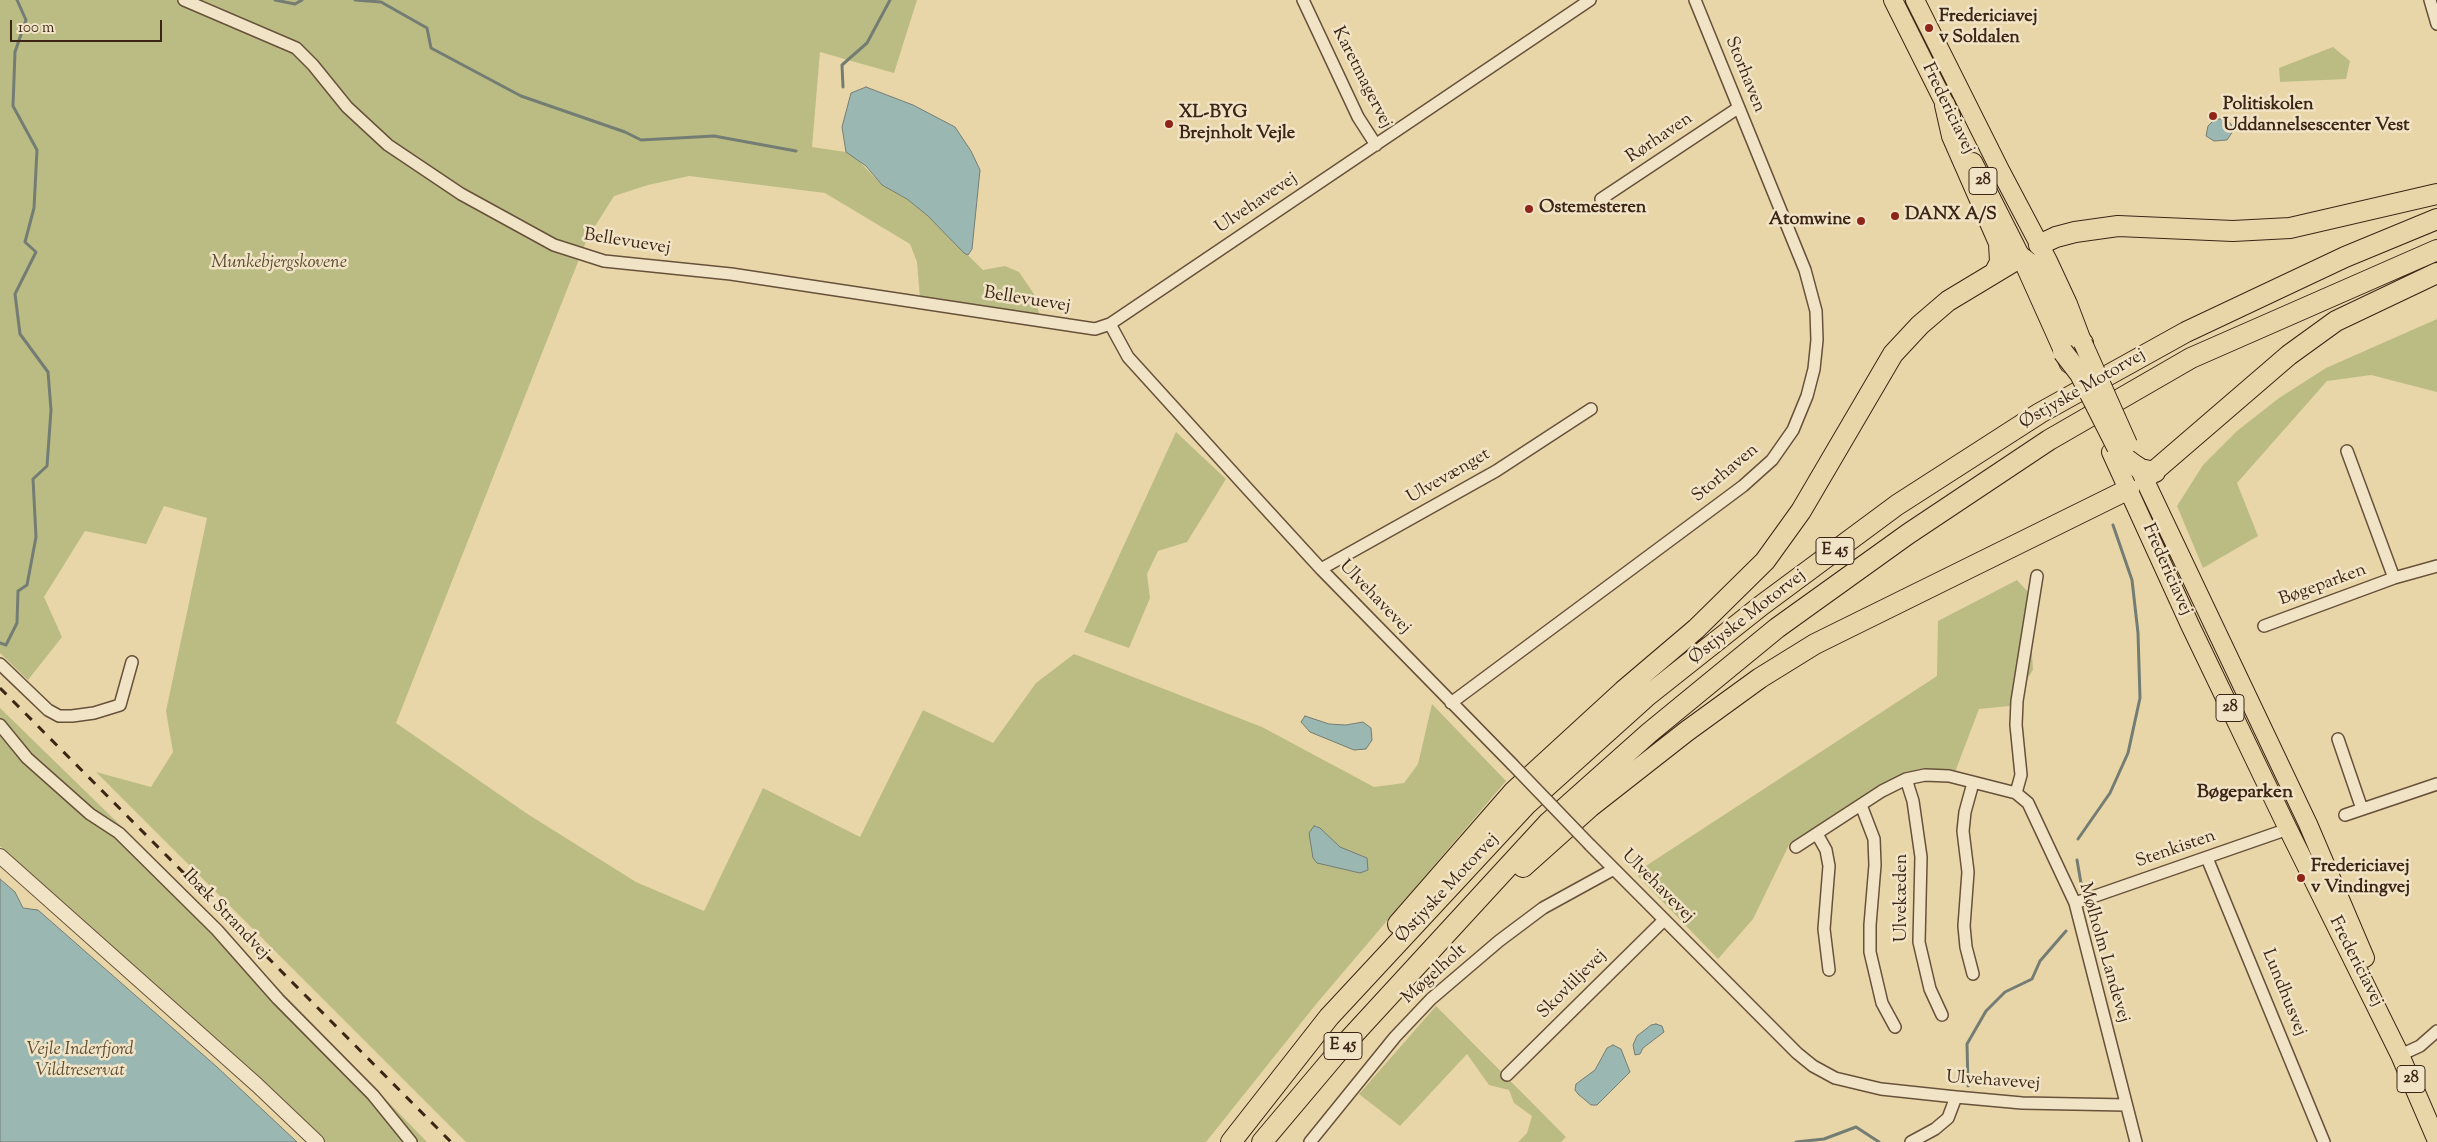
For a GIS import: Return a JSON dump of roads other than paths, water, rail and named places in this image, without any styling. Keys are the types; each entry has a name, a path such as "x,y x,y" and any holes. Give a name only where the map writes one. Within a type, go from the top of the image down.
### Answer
{"highway":[{"path":"1945,105 1952,136 1999,243 2000,262 1995,272"},
{"path":"2039,245 2056,237 2075,232 2118,226 2233,231 2290,228 2437,194"},
{"name":"Østjyske Motorvej","path":"1231,1142 1329,1017 1527,804 1646,698 1762,605 1897,505 2040,413 2186,332 2345,257 2437,219"},
{"name":"Østjyske Motorvej","path":"1262,1142 1343,1046 1548,823 1649,733 1777,628 1908,534 2049,440 2192,358 2437,250"},
{"path":"1329,1017 1338,996 1514,791 1623,691 1696,629 1765,562 1801,511 1893,354 1920,325 1948,301 2021,258 2038,270 2068,330 2083,343"},
{"path":"1427,954 1476,913 1590,807 1687,731 1760,678 1840,631 2142,477 2288,355 2336,322 2437,273"},
{"path":"2063,352 2080,374 2121,455 2142,477"}],"main road":[{"name":"Fredericiavej","path":"1892,0 2021,258 2063,352"},
{"path":"1905,0 1943,73 1967,102"},
{"name":"Fredericiavej","path":"1915,0 2068,304 2119,448"},
{"path":"2021,258 2039,245"},
{"name":"Fredericiavej","path":"2142,477 2190,626 2288,830 2400,1055 2437,1141"},
{"name":"Fredericiavej","path":"2142,477 2308,824 2437,1121"}],"street":[{"name":"Bellevuevej","path":"184,0 296,48 313,65 347,107 388,145 461,194 554,246 604,261 731,274 1095,329 1110,324"},
{"name":"Karetmagervej","path":"1302,0 1358,117 1376,145"},
{"name":"Ulvehavevej","path":"1590,0 1110,324 1128,357 1321,569 1590,846 1796,1053 1813,1066 1835,1078 1854,1084 2022,1103 2126,1105"},
{"name":"Storhaven","path":"1451,703 1743,486 1772,460 1793,430 1807,396 1814,369 1817,340 1816,311 1805,270 1695,0"},
{"path":"2430,0 2437,24"},
{"name":"Rørhaven","path":"1601,199 1738,108"},
{"name":"Ulvevænget","path":"1321,569 1496,471 1591,409"},
{"name":"Bøgeparken","path":"2347,451 2394,578"},
{"name":"Bøgeparken","path":"2264,626 2394,578 2437,566"},
{"path":"1796,847 1882,791 1906,779 1925,775 1949,776 2016,793 2021,775 2016,725 2017,701 2038,576"},
{"path":"0,664 48,710 59,716 72,716 94,713 120,705 132,662"},
{"name":"Ibæk Strandvej","path":"0,725 27,758 90,814 119,833 217,930 278,999 373,1095 411,1142"},
{"path":"2338,739 2362,809"},
{"name":"Ulvekæden","path":"1906,779 1914,801 1921,857 1919,942 1930,989 1942,1015"},
{"path":"1973,783 1965,812 1963,831 1968,872 1965,933 1966,947 1973,974"},
{"path":"2345,815 2437,784"},
{"name":"Mølholm Landevej","path":"2016,793 2028,803 2075,902 2136,1142"},
{"name":"Ulvekæden","path":"1861,805 1874,839 1875,865 1870,925 1870,952 1882,1003 1895,1027"},
{"name":"Stenkisten","path":"2075,902 2288,830"},
{"path":"1817,834 1826,850 1829,866 1824,929 1829,970"},
{"path":"0,856 257,1085 317,1142"},
{"name":"Lundhusvej","path":"2207,858 2324,1142"},
{"name":"Møgelholt","path":"1310,1142 1395,1037 1431,999 1499,941 1544,908 1614,869"},
{"name":"Skovliljevej","path":"1507,1075 1664,920"},
{"path":"2407,1052 2420,1046 2437,1031"},
{"path":"1911,1142 1934,1129 1948,1118 1956,1097"}],"water":[{"path":"866,87 913,105 955,127 971,151 980,170 972,249 968,255 928,216 907,199 882,185 866,166 846,152 842,127 851,93"},
{"path":"2215,119 2225,119 2231,124 2233,131 2227,140 2214,141 2206,136 2208,126"},
{"path":"1305,716 1329,724 1346,725 1363,722 1371,728 1372,740 1366,749 1354,750 1310,732 1301,722"},
{"path":"1314,826 1320,828 1340,847 1367,858 1368,870 1360,873 1317,863 1313,858 1309,833"},
{"name":"Vejle Inderfjord Vildtreservat","path":"0,879 15,892 23,908 38,910 217,1067 297,1142 0,1142"},
{"path":"1651,1025 1662,1026 1664,1032 1643,1048 1640,1054 1635,1055 1633,1045 1637,1036"},
{"path":"1613,1045 1621,1049 1630,1072 1597,1105 1591,1105 1575,1090 1576,1084 1595,1070 1607,1048"}],"waterway":[{"path":"0,643 6,645 17,623 18,591 27,585 36,537 33,479 47,466 51,410 48,372 20,334 15,294 36,252 25,242 34,208 37,150 13,106 15,52 26,20 17,0"},
{"path":"275,0 295,4 302,0"},
{"path":"355,0 381,2 427,28 431,48 521,96 625,132 641,140 714,136 796,151"},
{"path":"843,87 842,65 867,43 890,0"},
{"path":"2078,839 2110,793 2128,753 2140,698 2138,633 2132,580 2113,525"},
{"path":"2077,860 2082,889"},
{"path":"1968,1086 1967,1044 1986,1011 2005,992 2032,979 2040,961 2066,931"},
{"path":"1796,1142 1824,1139 1856,1127 1879,1142"}],"railway":[{"path":"0,688 451,1142"}],"place":[{"name":"Fredericiavej v Soldalen","path":"1929,28"},
{"name":"Politiskolen Uddannelsescenter Vest","path":"2213,116"},
{"name":"XL-BYG Brejnholt Vejle","path":"1169,124"},
{"name":"Ostemesteren","path":"1529,209"},
{"name":"DANX A/S","path":"1895,216"},
{"name":"Atomwine","path":"1861,221"},
{"name":"Fredericiavej v Vindingvej","path":"2301,878"}],"district":[{"name":"Bøgeparken","path":"2245,794"}],"park label":[{"name":"Munkebjergskovene","path":"279,264"}]}
